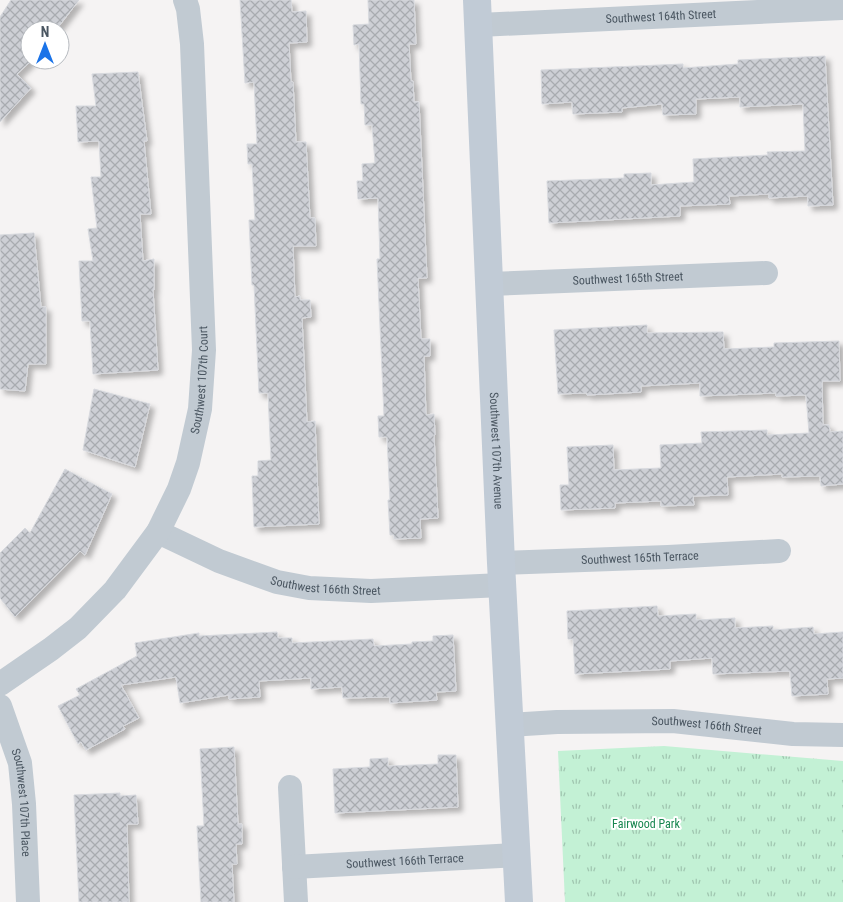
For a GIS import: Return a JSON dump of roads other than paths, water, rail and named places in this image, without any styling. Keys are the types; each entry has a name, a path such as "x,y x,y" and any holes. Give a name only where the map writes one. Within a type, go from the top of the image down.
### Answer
{"street":[{"name":"Southwest 107th Court","path":"0,684 51,649 98,608 130,571 158,532 179,489 188,464 200,409 204,350 192,44 188,9 185,0"},
{"name":"Southwest 164th Street","path":"478,12 843,8"},
{"name":"Southwest 107th Avenue","path":"478,12 502,574 519,902"},
{"name":"Southwest 165th Street","path":"489,284 766,273"},
{"name":"Southwest 166th Street","path":"158,532 219,561 277,582 309,588 371,591 502,574"},
{"name":"Southwest 165th Terrace","path":"502,574 668,557 779,551"},
{"name":"Southwest 107th Place","path":"0,706 20,763 24,804 28,902"},
{"name":"Southwest 166th Street","path":"509,725 556,722 674,721 794,734 843,735"},
{"path":"290,787 296,902"},
{"name":"Southwest 166th Terrace","path":"294,867 516,855"}],"park label":[{"name":"Fairwood Park","path":"646,824"}]}
